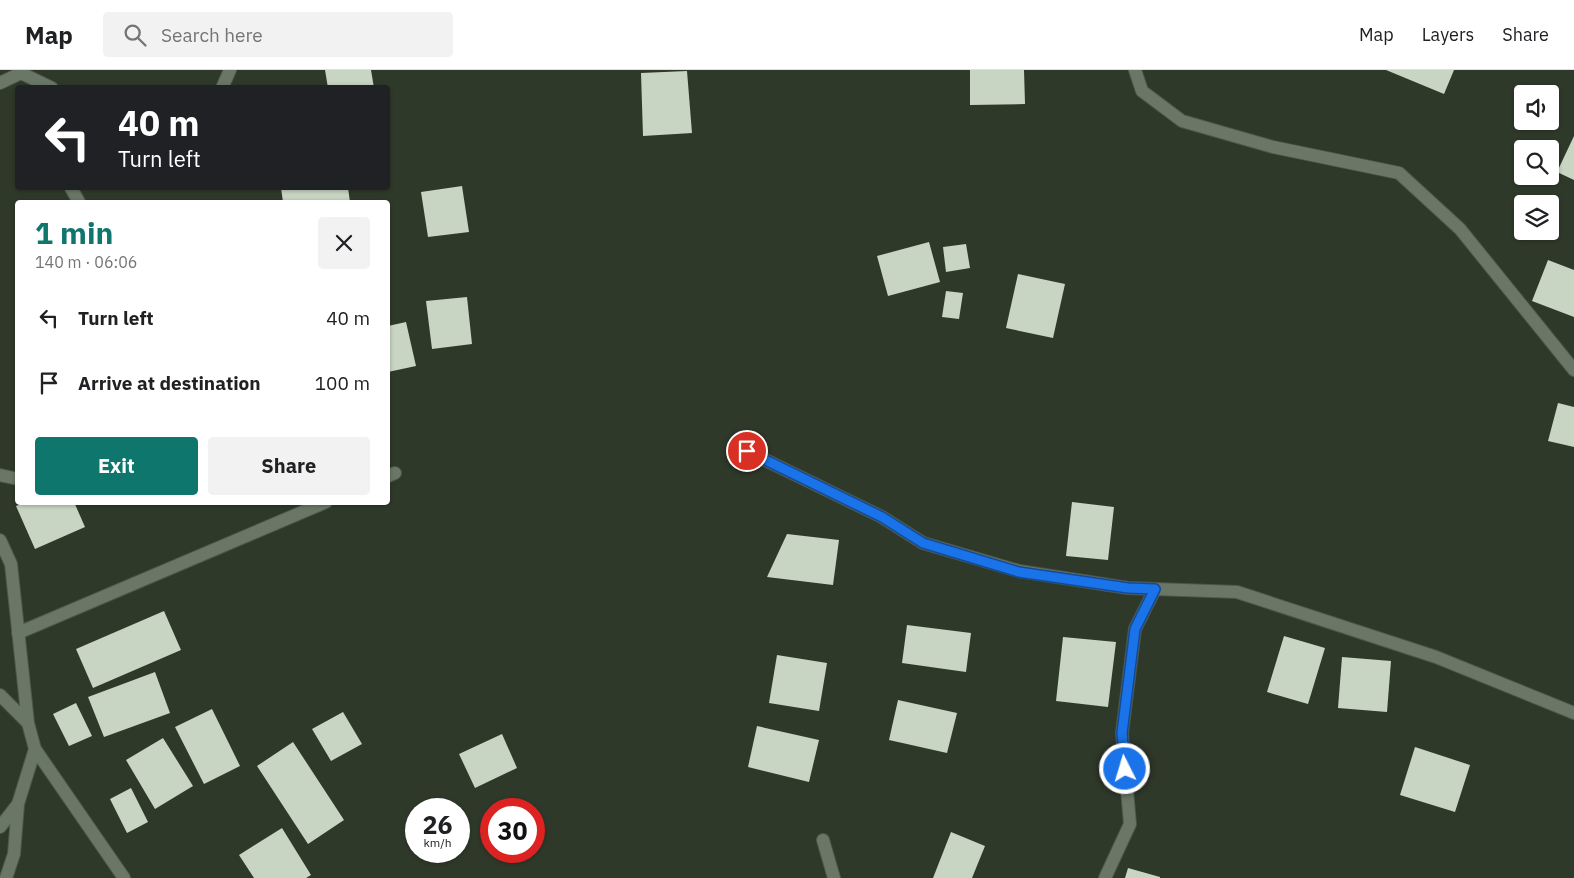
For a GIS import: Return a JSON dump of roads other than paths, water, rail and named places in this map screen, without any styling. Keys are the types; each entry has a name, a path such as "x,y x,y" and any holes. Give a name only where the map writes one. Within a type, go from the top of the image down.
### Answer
{"street":[{"path":"223,85 230,70"},
{"path":"1135,70 1142,91 1182,120 1273,147 1399,173 1460,229 1574,370"},
{"path":"0,83 21,71 47,85"},
{"path":"747,451 882,517 923,543 1019,572 1128,588 1237,592 1436,657 1574,713"},
{"path":"0,475 15,478"},
{"path":"18,633 319,505"},
{"path":"0,540 11,564 28,723 35,749 124,878"},
{"path":"1105,878 1130,824 1122,733 1135,629 1155,589"},
{"path":"0,695 28,723"},
{"path":"6,878 14,854 18,804 35,749"},
{"path":"0,827 18,804"},
{"path":"823,840 834,878"}]}
